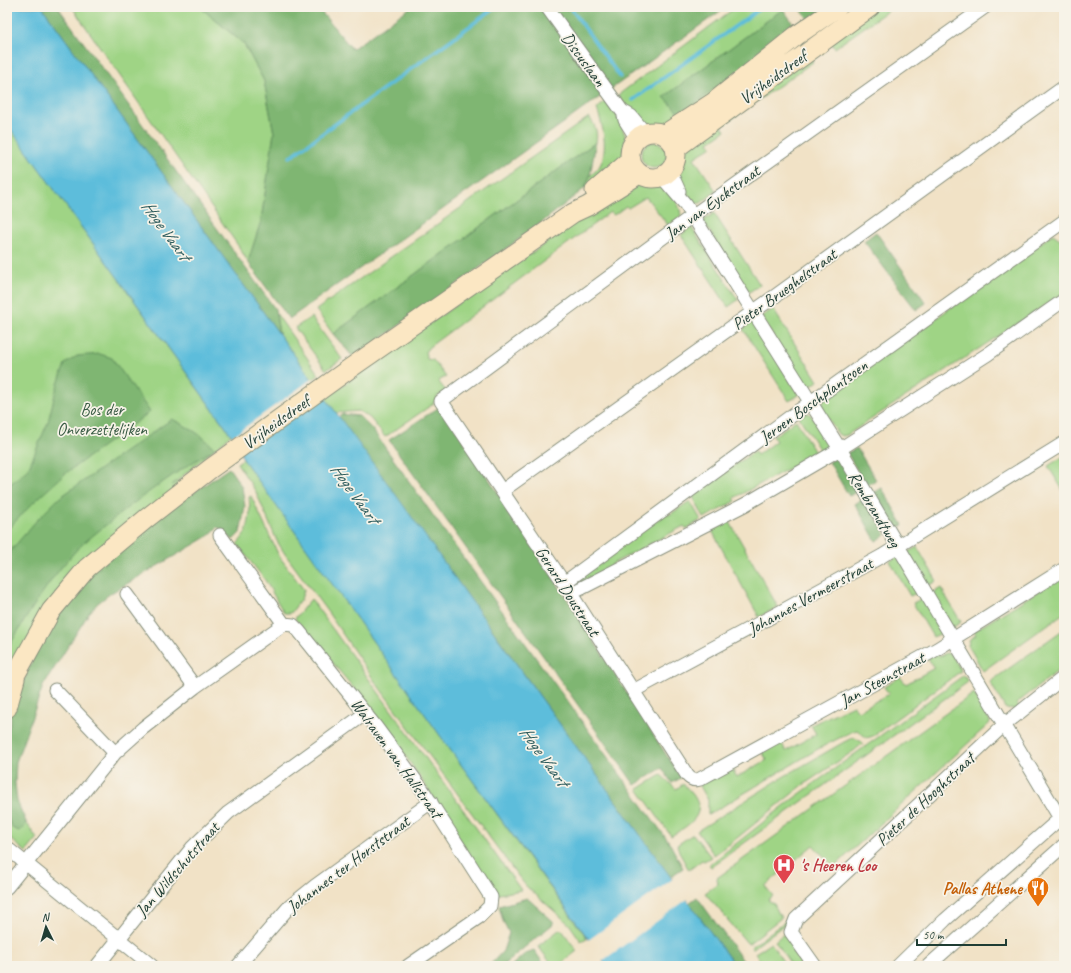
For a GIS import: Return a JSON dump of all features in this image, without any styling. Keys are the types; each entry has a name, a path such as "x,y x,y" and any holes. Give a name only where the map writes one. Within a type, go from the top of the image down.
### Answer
{"main road":[{"name":"Vrijheidsdreef","path":"670,141 714,102 796,36 838,7"},
{"name":"Vrijheidsdreef","path":"670,141 830,36 870,7"},
{"path":"659,132 670,141 676,161 666,174 650,178 635,167 630,152 632,145 641,136 659,132"},
{"name":"Vrijheidsdreef","path":"7,690 51,611 87,568 147,518 210,469 349,369 573,213 588,206 635,167"},
{"name":"Vrijheidsdreef","path":"7,708 18,670"}],"street":[{"name":"Discuslaan","path":"547,7 622,110 631,116 641,136"},
{"name":"Jan van Eyckstraat","path":"441,401 692,216 985,7"},
{"name":"Pieter Brueghelstraat","path":"502,491 1064,87"},
{"name":"Rembrandtweg","path":"666,174 672,191 680,196 840,449 1004,725 1063,819"},
{"name":"Jeroen Boschplantsoen","path":"567,588 810,402 1064,221"},
{"path":"567,588 746,504 840,449 988,354 1064,300"},
{"name":"Gerard Doustraat","path":"441,401 567,588 687,775 690,779 695,780"},
{"name":"Johannes Vermeerstraat","path":"633,691 782,611 914,537 1064,443"},
{"path":"7,887 115,753 143,728 195,687 284,624 220,535"},
{"name":"Jan Steenstraat","path":"695,780 700,779 837,705 953,639 1064,570"},
{"path":"127,594 195,687"},
{"name":"Walraven van Hallstraat","path":"284,624 294,625 366,713 431,802 491,897 490,906 479,917 408,966"},
{"name":"Pieter de Hooghstraat","path":"815,966 791,932 796,919 1004,725 1064,677"},
{"path":"55,690 115,753"},
{"name":"Jan Wildschutstraat","path":"97,966 118,938 192,848 228,813 366,713"},
{"name":"Johannes ter Horststraat","path":"238,966 289,907 315,886 431,802"},
{"path":"898,966 945,920 1063,819"},
{"path":"928,966 1064,845"},
{"path":"7,848 152,966"},
{"path":"945,920 959,938"}],"green space":[{"path":"42,7 58,7 275,309 279,334"},
{"path":"72,7 200,7 244,44 264,81 274,133 261,221 248,262 239,247"},
{"path":"200,7 317,7 352,49 411,7 726,7 289,319 248,262 261,221 274,133 264,81 244,44"},
{"path":"736,7 781,7 783,9 664,97 680,113 757,58 734,80 666,126 650,126 639,119 618,95"},
{"path":"799,7 828,7 809,20"},
{"path":"876,7 893,7 835,48 831,43"},
{"path":"783,9 797,29 680,114 664,97"},
{"path":"808,55 813,62 722,126 725,131 709,142 712,146 694,158 716,191 701,203 693,203 679,181 678,175 682,153"},
{"path":"607,100 620,121 625,135 622,159 596,183 585,188 590,176 598,168 602,161 604,154 604,138 597,109"},
{"path":"589,117 596,129 596,142 333,334 316,310"},
{"name":"Bos der Onverzettelijken","path":"7,124 231,435 172,485 204,468 7,679"},
{"path":"596,142 590,176 585,188 536,227 354,358 333,334"},
{"path":"654,142 663,146 667,155 663,164 654,168 645,164 641,155 645,146"},
{"path":"639,180 659,185 669,192 678,204 681,217 668,225 646,197 628,208 626,206 614,215 610,212 429,347 425,352 427,359 433,360 446,377 438,381 446,391 437,397 433,404 385,437 370,418 359,411 336,413 325,398 501,273 622,190"},
{"path":"714,213 760,285 749,292 703,221"},
{"path":"691,227 738,300 728,307 681,235"},
{"path":"876,232 926,303 916,310 864,241"},
{"path":"1053,234 1064,242 1064,293 847,435 842,436 838,434 823,410 822,405 824,399"},
{"path":"773,309 818,381 807,389 761,317"},
{"path":"276,313 319,375 312,380 279,334"},
{"path":"311,317 342,359 326,370 295,328"},
{"path":"753,322 799,395 789,401 743,329"},
{"path":"100,354 112,358 150,412 66,473 34,502 7,530 7,487 28,469 48,422 56,390 65,364 77,356"},
{"path":"441,406 546,566 681,778 672,783 662,768 635,785 389,440"},
{"path":"807,413 810,414 828,439 829,443 826,449 821,452 799,417"},
{"path":"342,414 359,416 372,429 669,842 683,868 670,877 339,417"},
{"path":"172,419 200,435 215,449 145,494 79,547 45,589 7,650 7,555 36,521 59,498"},
{"path":"796,420 817,456 802,466 799,463 734,498 736,501 704,518 692,495 755,451 757,455 776,441 773,437"},
{"path":"857,448 876,480 866,486 847,453"},
{"path":"839,456 859,491 849,496 829,462"},
{"path":"1064,456 1064,492 1048,466"},
{"path":"243,459 459,762 587,938 581,941 569,924 527,887 376,683 277,541 256,492 237,463"},
{"path":"229,468 242,487 245,507 240,533 233,540 218,527 207,537 111,593 98,603 89,613 43,686 16,762 15,783 17,801 26,822 24,828 19,831 12,828 7,815 7,735 11,720 10,714 45,629 63,601 145,526"},
{"path":"882,488 903,525 894,530 872,494"},
{"path":"251,496 279,556 304,590 301,599 291,613 284,613 265,580 237,544 245,534 249,522 249,497"},
{"path":"864,498 886,535 876,541 855,504"},
{"path":"690,501 701,520 686,529 684,526 612,564 613,567 574,585 573,582 666,513 669,515"},
{"path":"727,517 778,607 759,617 710,527"},
{"path":"917,547 937,581 927,586 908,552"},
{"path":"898,556 919,592 910,596 890,561"},
{"path":"1064,575 1064,613 983,671 968,645 970,639 976,635 974,631"},
{"path":"941,588 961,622 952,628 931,594"},
{"path":"923,598 942,633 933,637 913,603"},
{"path":"311,599 521,890 494,895 406,756 357,692 295,619"},
{"path":"1064,629 1064,666 1016,704 1019,707 1014,711 1012,708 1005,708 990,682"},
{"path":"936,653 939,657 946,653 952,655 961,671 873,736 867,738 857,730 851,732 818,749 708,815 708,800 700,786 702,783 732,769 737,777 767,760 762,752 781,742 786,751 816,734 811,725 853,705 858,711 889,694 884,687 900,677 906,684 934,668 928,658"},
{"path":"964,675 968,682 711,867 709,865 790,801"},
{"path":"974,693 990,723 834,867 813,845 765,886 773,896 768,900 774,904 781,918 748,944 705,893 718,884 717,878"},
{"path":"852,738 863,743 803,785 714,855 697,831 783,777"},
{"path":"661,775 676,789 683,784 692,793 697,801 698,807 694,820 671,836 638,789"},
{"path":"7,815 12,828 24,828 26,822 37,839 26,852 7,836"},
{"path":"693,834 711,857 704,861 702,860 689,870 677,845"},
{"path":"697,897 747,966 735,966 689,903"},
{"path":"527,898 553,921 553,924 502,966 489,966 503,951 509,933 503,921 499,906"},
{"path":"792,916 793,918 752,949 751,947"},
{"path":"559,930 562,930 577,951 558,966 553,966 538,946"},
{"path":"782,935 785,935 793,945 791,948 802,966 792,966 775,941"},
{"path":"771,943 786,966 764,966 755,953"},
{"path":"534,950 545,966 511,966 526,953"}],"water":[{"name":"Hoge Vaart","path":"7,7 42,7 735,966 606,966 590,941 459,762 243,459 237,443 7,124"}],"pier":[{"path":"313,378 326,396 235,444 230,438"},
{"path":"674,878 689,898 601,962 587,941"}],"waterway":[{"path":"290,157 496,7"},
{"path":"570,7 620,77"},
{"path":"633,100 762,7"}],"place":[{"name":"'s Heeren Loo","path":"784,884"},
{"name":"Pallas Athene","path":"1038,908"}]}
